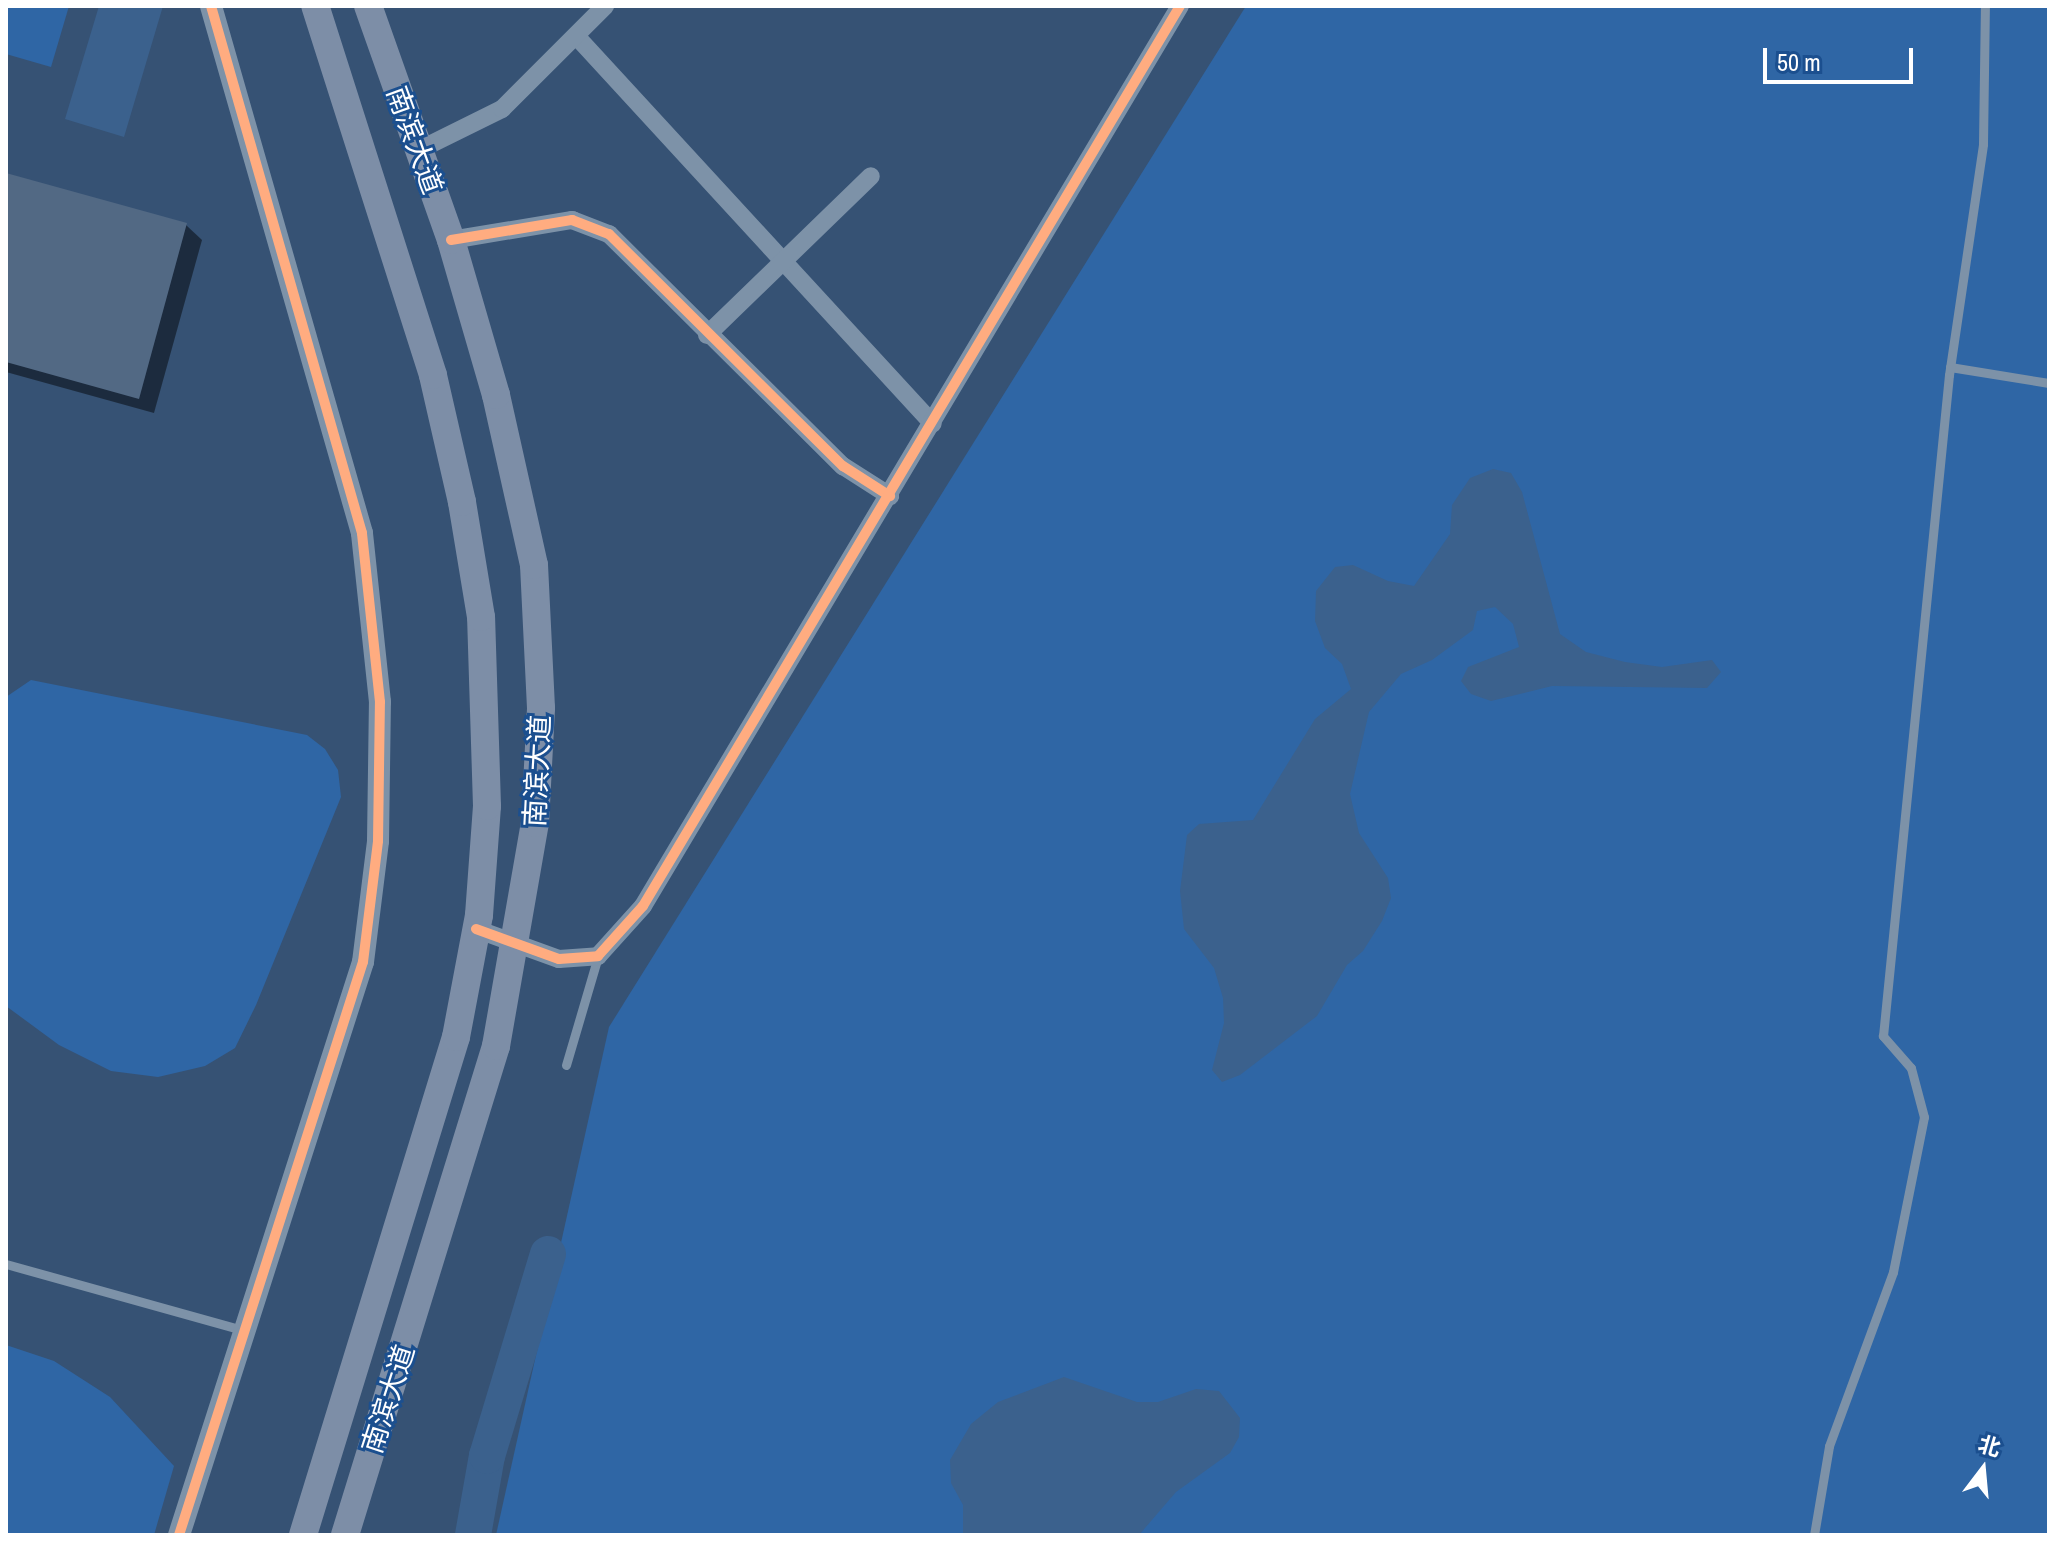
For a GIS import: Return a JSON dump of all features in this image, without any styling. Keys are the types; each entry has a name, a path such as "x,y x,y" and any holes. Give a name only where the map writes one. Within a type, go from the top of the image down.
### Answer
{"main road":[{"name":"南滨大道","path":"303,1535 426,1144 456,1037 476,929 487,806 481,617 462,502 433,375 315,6"},
{"name":"南滨大道","path":"345,1535 465,1156 496,1046 537,794 541,708 534,565 496,395 451,240 368,6"}],"street":[{"path":"179,1535 243,1330 317,1117 363,962 378,841 380,702 362,533 211,6"},
{"path":"417,151 502,109 578,38 605,6"},
{"path":"476,929 514,946 559,959 598,956 643,906 1180,6"},
{"path":"578,38 933,424"},
{"path":"707,335 871,176"},
{"path":"451,240 572,220 609,234 707,335 843,466 890,496"}],"lane":[{"path":"1814,1535 1829,1446 1893,1272 1924,1117 1911,1068 1883,1036 1950,367 1983,144 1980,33 1985,6"},
{"path":"1950,367 2049,383"},
{"path":"566,1065 598,956"},
{"path":"6,1264 243,1330"}],"shaded area":[{"path":"6,6 69,6 51,67 6,54"},
{"path":"99,6 163,6 124,137 65,119"},
{"path":"1246,6 2049,6 2049,1535 496,1535 609,1027"},
{"path":"1493,469 1511,473 1522,492 1560,634 1586,652 1625,662 1662,667 1712,660 1721,672 1707,688 1552,686 1491,701 1471,694 1461,681 1468,667 1519,647 1513,624 1495,607 1477,611 1473,630 1432,660 1401,674 1369,712 1350,794 1359,833 1388,878 1391,898 1382,921 1363,951 1347,965 1317,1016 1240,1075 1222,1082 1212,1070 1224,1023 1223,998 1214,968 1184,929 1180,891 1187,835 1199,824 1253,820 1315,719 1351,689 1342,664 1325,648 1315,621 1316,591 1335,567 1353,565 1388,581 1414,586 1450,534 1452,505 1470,478"},
{"path":"31,680 307,735 325,749 338,770 341,797 256,1005 235,1048 205,1066 158,1077 111,1071 59,1045 6,1006 6,697"},
{"path":"6,1345 54,1361 110,1397 174,1466 154,1535 6,1535"},
{"path":"1064,1377 1137,1402 1158,1402 1196,1389 1219,1391 1240,1418 1239,1437 1230,1453 1176,1492 1139,1535 963,1535 963,1505 951,1483 950,1460 971,1424 998,1402"}],"building":[{"path":"6,173 187,223 139,399 6,362"}],"waterway":[{"path":"473,1535 487,1456 548,1254"}],"cycle path":[{"path":"179,1535 363,962 378,841 380,702 362,533 211,6"},
{"path":"476,929 559,959 598,956 643,906 1180,6"},
{"path":"451,240 572,220 609,234 843,466 890,496"}]}
